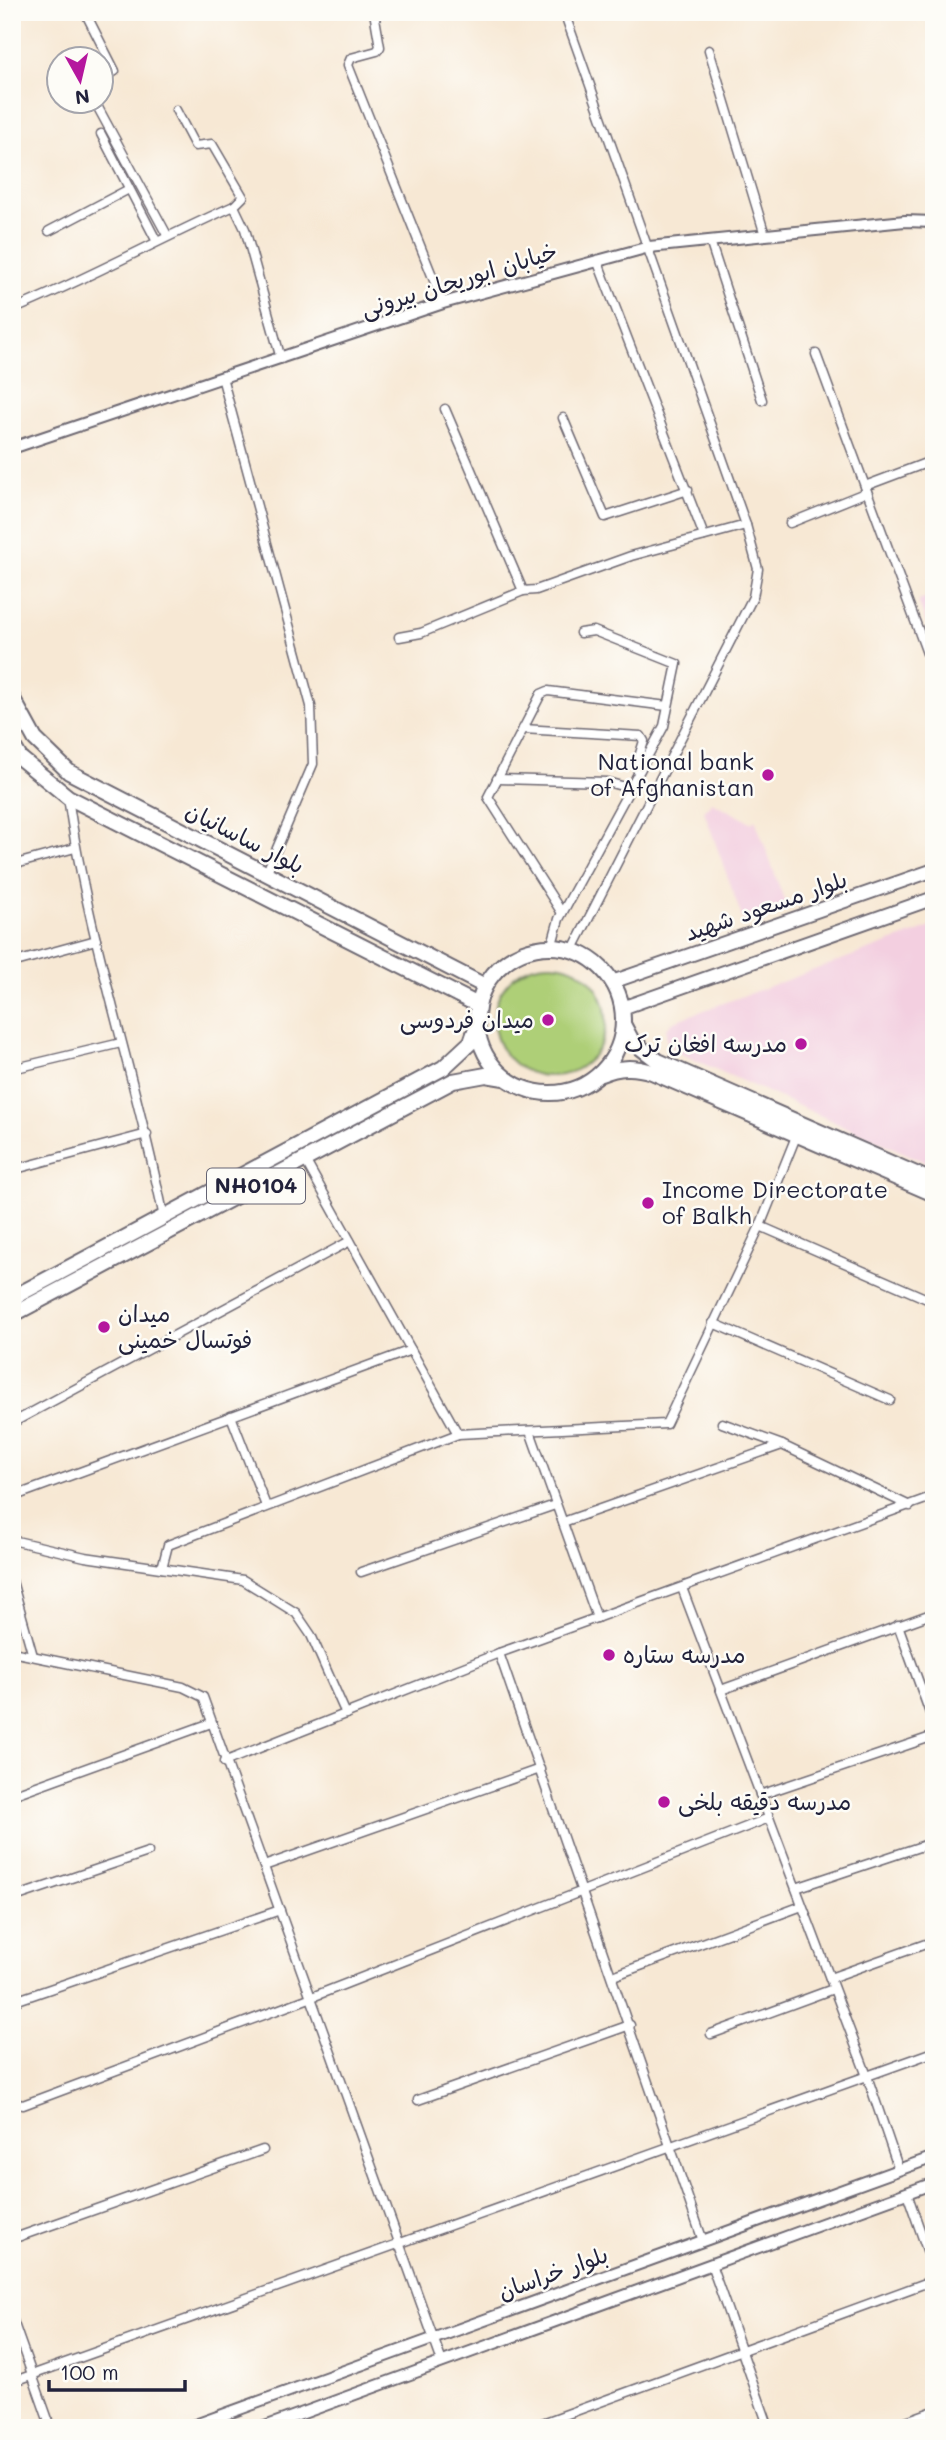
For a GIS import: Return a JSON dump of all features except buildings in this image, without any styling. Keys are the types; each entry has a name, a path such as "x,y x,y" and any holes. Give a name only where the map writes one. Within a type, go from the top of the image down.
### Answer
{"highway":[{"name":"بلوار ساسانیان","path":"12,697 35,739 69,772 485,986"},
{"name":"بلوار ساسانیان","path":"12,744 16,759 68,797 478,1005"},
{"name":"NH0104","path":"599,1074 615,1051 623,1024 622,1008 612,982 595,963 572,951 535,949 513,958 494,973 485,986 478,1005 477,1025 481,1045 490,1063 505,1078 522,1088 542,1093 563,1092 582,1086 599,1074 618,1068 638,1067 720,1095 934,1182"},
{"name":"NH0104","path":"623,1024 642,1052 720,1095 797,1135 934,1194"},
{"name":"NH0104","path":"12,1298 443,1068 471,1042 477,1025"},
{"name":"NH0104","path":"12,1315 453,1081 486,1075 505,1078"}],"main road":[{"name":"خیابان ابوریحان بیرونی","path":"12,448 443,303 649,247 905,221 934,222"},
{"name":"بلوار مسعود شهید","path":"612,982 934,870"},
{"name":"بلوار مسعود شهید","path":"622,1008 934,898"},
{"name":"بلوار خراسان","path":"187,2428 934,2157"},
{"name":"بلوار خراسان","path":"262,2428 934,2183"},
{"path":"804,2204 812,2228"}],"street":[{"path":"85,12 102,46"},
{"path":"374,12 380,47 377,51 351,58 348,65 443,303"},
{"path":"564,12 746,525 758,569 753,597 572,951"},
{"path":"709,50 765,235"},
{"path":"12,310 84,281 156,240 234,206 243,197 212,144 195,146 176,110"},
{"path":"102,116 167,235"},
{"path":"101,134 156,240"},
{"path":"49,231 129,189"},
{"path":"234,206 245,229 281,359"},
{"path":"710,241 761,400"},
{"path":"597,260 704,536"},
{"path":"816,354 934,672"},
{"path":"222,377 311,706 313,764 265,875"},
{"path":"445,409 523,591"},
{"path":"564,418 605,517 688,490"},
{"path":"790,523 934,460"},
{"path":"399,637 421,633 523,591 746,525"},
{"path":"551,948 562,913 664,726 677,664 594,631 580,633"},
{"path":"562,913 488,797 497,779 541,694 548,691 667,706"},
{"path":"523,729 641,736 644,741 636,763 638,771"},
{"path":"497,779 607,782 629,788"},
{"path":"68,797 75,848 121,1043 148,1134 164,1218"},
{"path":"12,864 75,848"},
{"path":"12,963 96,940"},
{"path":"12,1069 121,1043"},
{"path":"12,1170 148,1134"},
{"path":"162,1568 168,1545 458,1434 666,1424 760,1226 797,1135"},
{"path":"305,1160 458,1434"},
{"path":"760,1226 934,1303"},
{"path":"12,1423 350,1241"},
{"path":"713,1323 890,1400"},
{"path":"12,1497 411,1350"},
{"path":"232,1416 266,1506"},
{"path":"722,1423 782,1445 910,1506"},
{"path":"530,1431 597,1618"},
{"path":"563,1522 782,1445"},
{"path":"224,1762 499,1653 934,1496"},
{"path":"361,1572 555,1505"},
{"path":"12,1540 85,1557 243,1580 296,1613 311,1635 346,1714"},
{"path":"12,1581 33,1656"},
{"path":"682,1588 867,2076 899,2170"},
{"path":"720,1690 934,1613"},
{"path":"898,1625 934,1724"},
{"path":"12,1652 193,1690 203,1697 224,1762 312,1997 442,2362"},
{"path":"499,1653 703,2241"},
{"path":"12,1795 211,1723"},
{"path":"760,1795 934,1736"},
{"path":"264,1866 540,1769"},
{"path":"12,2092 16,2103 23,2105 312,1997 769,1818"},
{"path":"796,1888 934,1842"},
{"path":"12,1898 148,1852"},
{"path":"612,1976 802,1906"},
{"path":"12,2002 280,1910"},
{"path":"830,1978 934,1941"},
{"path":"711,2034 834,1989"},
{"path":"418,2100 629,2025"},
{"path":"12,2382 934,2052"},
{"path":"12,2239 263,2150"},
{"path":"907,2193 934,2270"},
{"path":"711,2264 769,2428"},
{"path":"529,2428 934,2280"},
{"path":"12,2318 51,2428"},
{"path":"887,2428 934,2411"}],"shaded area":[{"path":"934,595 934,645 918,601"},
{"path":"712,802 752,823 755,819 787,908 744,923 704,811"},
{"name":"مدرسه افغان ترک","path":"934,926 934,1166 679,1053 666,1041 666,1029 672,1022"}],"green space":[{"path":"550,964 571,969 589,981 601,999 606,1020 601,1041 589,1059 571,1071 550,1076 529,1071 511,1059 499,1041 494,1020 499,999 511,981 529,969"}],"place":[{"name":"National bank of Afghanistan","path":"768,775"},
{"name":"میدان فردوسی","path":"548,1020"},
{"name":"مدرسه افغان ترک","path":"801,1044"},
{"name":"Income Directorate of Balkh","path":"648,1203"},
{"name":"میدان فوتسال خمینی","path":"104,1327"},
{"name":"مدرسه ستاره","path":"609,1655"},
{"name":"مدرسه دقيقه بلخى","path":"664,1802"}]}
